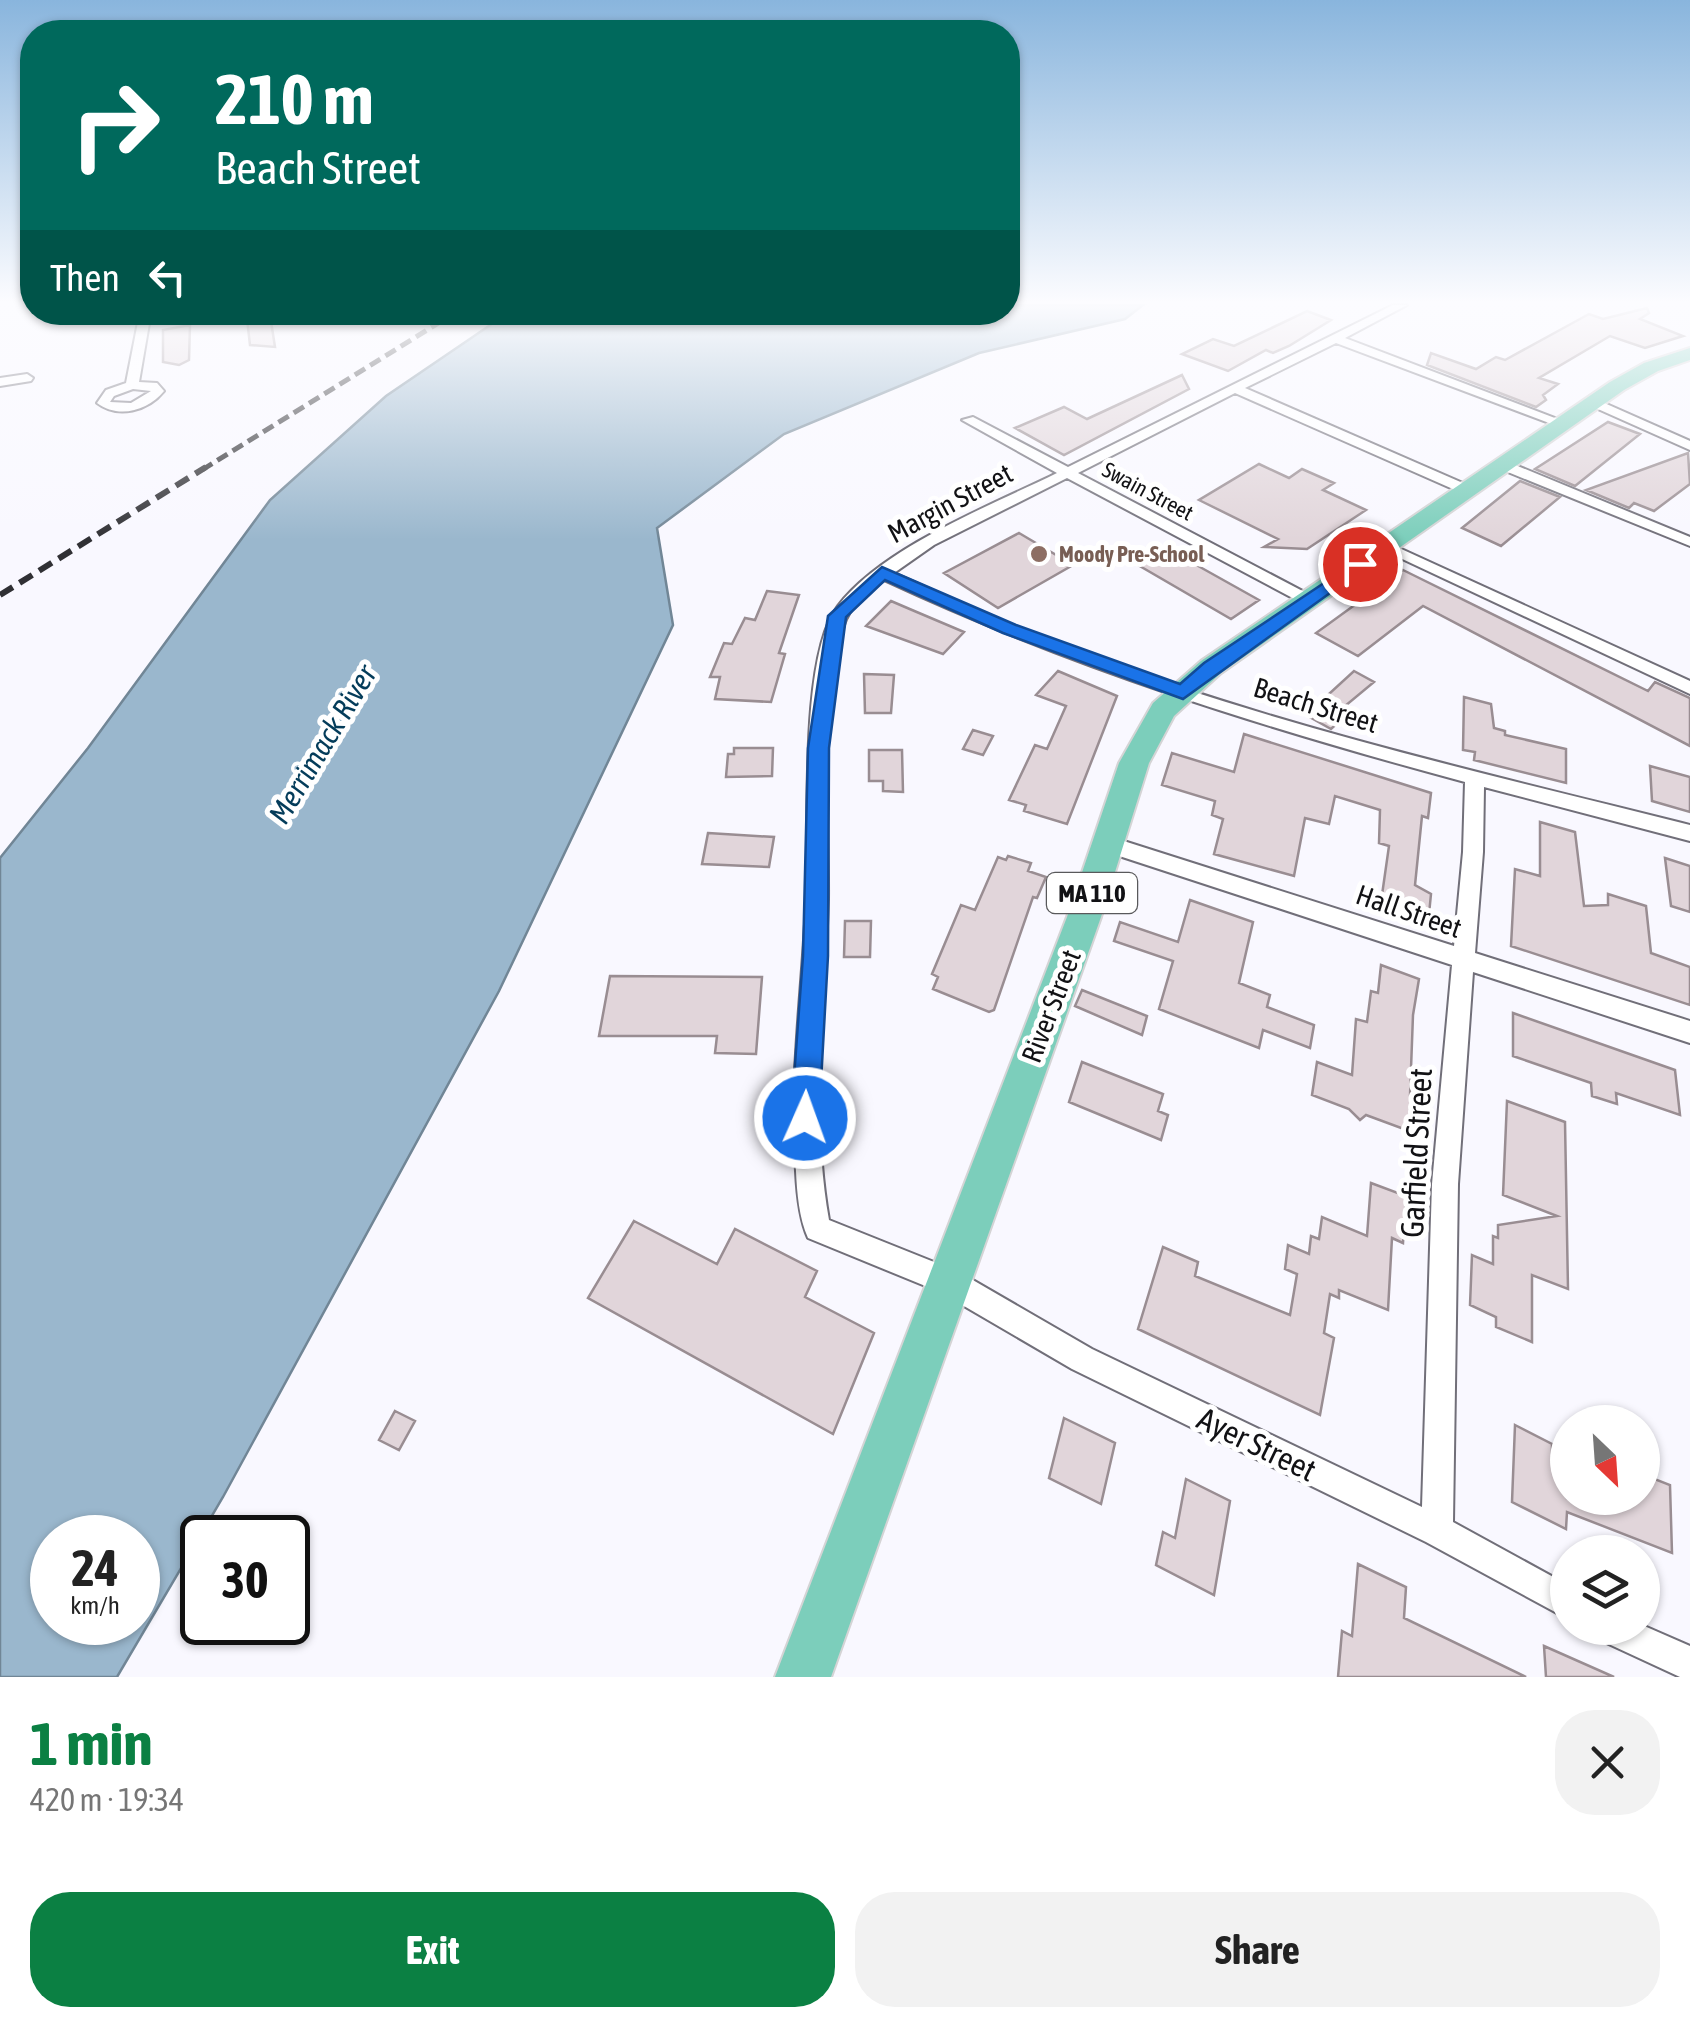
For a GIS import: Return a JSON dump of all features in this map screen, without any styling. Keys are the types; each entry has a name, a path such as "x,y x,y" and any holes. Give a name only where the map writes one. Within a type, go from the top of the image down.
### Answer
{"main road":[{"name":"River Street","path":"803,1677 1108,844 1134,763 1163,710 1211,668 1624,383"}],"street":[{"name":"Margin Street","path":"948,1282 817,1229 805,1173 804,1091 816,956 819,748 838,616 882,573 930,542 1247,383"},
{"path":"1455,383 1562,423"},
{"path":"1236,389 1468,490"},
{"path":"1592,402 1690,446"},
{"name":"Swain Street","path":"968,420 1308,600"},
{"path":"1504,465 1690,542"},
{"path":"1386,546 1690,688"},
{"name":"Beach Street","path":"882,573 956,608 1183,692 1474,780 1690,833"},
{"name":"Garfield Street","path":"1437,1531 1440,1293 1453,1066 1466,962 1474,780"},
{"name":"Hall Street","path":"1108,844 1690,1032"},
{"name":"Ayer Street","path":"948,1282 1082,1359 1437,1531 1550,1593"},
{"path":"1649,1645 1690,1664"}],"water":[{"name":"Merrimack River","path":"405,383 906,383 784,434 657,528 673,625 499,991 223,1497 212,1515 180,1515 180,1570 160,1604 160,1515 30,1515 30,1645 136,1645 117,1677 0,1677 0,858 88,748 270,500"}],"building":[{"path":"1164,383 1186,383 1189,389 1064,455 1015,428 1064,407 1087,419"},
{"path":"1474,383 1558,384 1543,395 1546,400 1536,407"},
{"path":"1608,422 1640,434 1575,486 1535,469"},
{"path":"1688,453 1690,484 1654,511 1634,503 1629,508 1586,490"},
{"path":"1259,464 1289,478 1302,469 1334,483 1323,490 1366,510 1307,549 1264,547 1278,539 1199,500"},
{"path":"1520,481 1560,497 1501,546 1462,528"},
{"path":"1019,533 1073,565 998,608 944,573"},
{"path":"1166,548 1259,600 1231,619 1138,565"},
{"path":"1403,570 1648,691 1655,682 1690,698 1690,746 1423,606 1358,656 1316,633"},
{"path":"767,591 799,595 779,653 785,654 771,702 715,699 720,677 710,677 724,643 732,644 745,618 755,620"},
{"path":"891,601 964,632 943,654 866,626"},
{"path":"1058,671 1117,696 1067,824 1024,811 1026,805 1009,800 1035,745 1047,749 1066,706 1036,695"},
{"path":"1354,671 1374,682 1345,706 1352,710 1331,729 1306,715"},
{"path":"864,674 894,675 891,713 865,713"},
{"path":"1464,697 1491,704 1494,728 1505,731 1505,735 1566,749 1566,783 1474,760 1475,752 1463,750"},
{"path":"973,730 993,736 983,755 963,749"},
{"path":"1244,734 1431,793 1428,818 1422,816 1415,885 1431,894 1429,914 1422,912 1421,920 1390,910 1381,902 1389,846 1379,843 1380,810 1335,796 1329,824 1305,818 1294,876 1214,854 1223,819 1212,815 1215,801 1162,785 1172,753 1234,772"},
{"path":"734,748 773,748 772,776 726,777 728,754 734,754"},
{"path":"869,750 902,750 903,792 883,791 883,781 869,781"},
{"path":"1650,766 1690,777 1690,812 1652,801"},
{"path":"1540,822 1575,832 1584,906 1608,905 1608,894 1646,906 1651,953 1690,967 1690,1005 1511,946 1515,869 1540,876"},
{"path":"708,833 774,837 769,867 702,864"},
{"path":"1008,856 1031,863 1028,871 1046,877 1037,898 1033,897 994,1010 989,1012 933,989 938,977 932,974 961,905 975,910 998,857 1006,860"},
{"path":"1665,858 1690,866 1690,912 1671,906"},
{"path":"1190,900 1253,922 1239,983 1270,995 1267,1007 1314,1025 1310,1048 1263,1030 1259,1048 1159,1009 1173,961 1114,941 1120,922 1178,942"},
{"path":"845,921 871,921 870,957 844,957"},
{"path":"1381,965 1419,979 1413,1015 1410,1096 1414,1105 1411,1117 1420,1135 1366,1115 1360,1120 1349,1109 1312,1095 1317,1062 1352,1075 1356,1019 1367,1022 1371,991 1378,993"},
{"path":"610,976 762,977 756,1054 715,1053 717,1036 599,1036"},
{"path":"1082,990 1147,1016 1142,1035 1075,1006"},
{"path":"1513,1013 1675,1070 1680,1115 1616,1093 1617,1104 1592,1096 1591,1083 1513,1056"},
{"path":"1082,1062 1163,1094 1158,1111 1168,1115 1161,1140 1069,1102"},
{"path":"1507,1101 1565,1122 1568,1289 1532,1275 1532,1342 1496,1327 1496,1317 1470,1305 1472,1255 1493,1264 1493,1236 1498,1238 1498,1225 1557,1216 1503,1195"},
{"path":"1371,1183 1406,1196 1403,1243 1392,1238 1388,1310 1339,1290 1339,1298 1330,1294 1324,1333 1334,1338 1320,1415 1138,1329 1163,1247 1198,1262 1195,1276 1290,1315 1297,1274 1285,1269 1288,1245 1309,1254 1311,1236 1319,1239 1322,1217 1367,1236"},
{"path":"634,1221 717,1264 735,1229 817,1271 805,1297 874,1333 833,1434 588,1298"},
{"path":"395,1411 415,1421 399,1450 379,1440"},
{"path":"1064,1418 1115,1443 1101,1504 1049,1478"},
{"path":"1515,1425 1550,1443 1550,1515 1567,1515 1566,1529 1512,1502"},
{"path":"1186,1479 1230,1501 1214,1595 1156,1565 1163,1532 1175,1538"},
{"path":"1660,1481 1670,1485 1672,1553 1660,1548 1660,1535 1626,1535 1575,1515 1660,1515"},
{"path":"1358,1564 1406,1587 1404,1618 1526,1677 1338,1677 1342,1631 1352,1636"},
{"path":"1544,1646 1614,1677 1546,1677"}],"railway":[{"path":"202,470 341,383"},
{"path":"0,595 206,467"}],"place":[{"name":"Moody Pre-School","path":"1039,554"}],"route":[{"path":"805,1118 816,956 819,748 838,616 882,573 1009,629 1183,692 1211,668 1360,564"}]}
